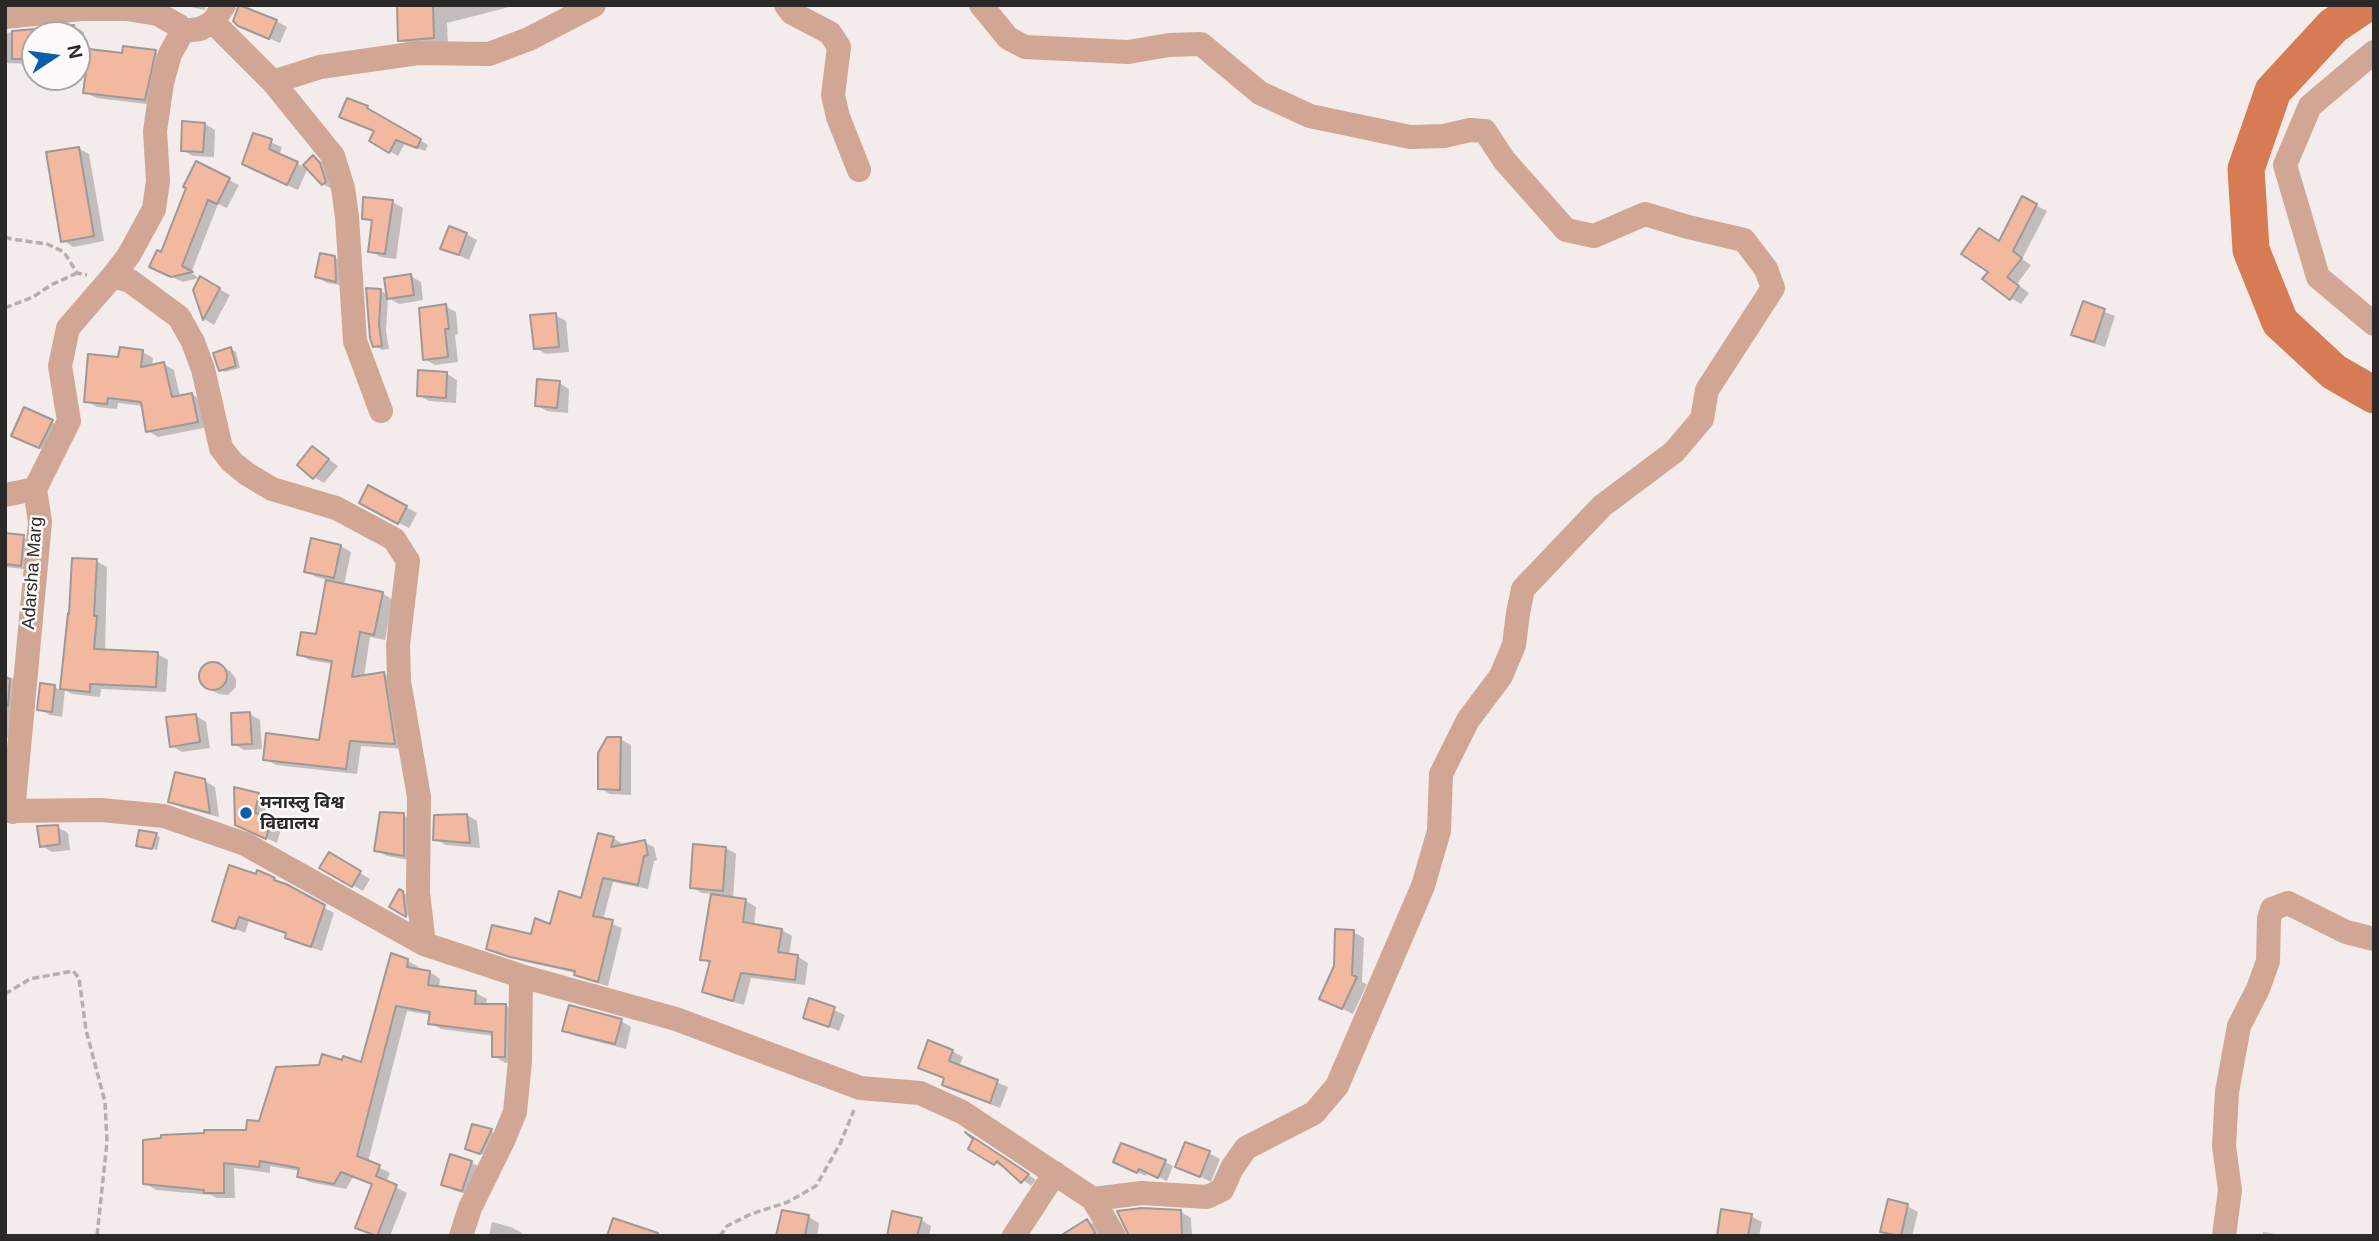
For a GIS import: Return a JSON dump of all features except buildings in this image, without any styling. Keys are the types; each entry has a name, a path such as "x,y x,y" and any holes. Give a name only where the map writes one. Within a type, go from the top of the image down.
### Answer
{"street":[{"path":"273,82 320,67 406,55 489,54 529,39 594,5"},
{"path":"786,5 792,13 818,24 830,33 839,47 832,95 859,170"},
{"path":"981,5 1008,38 1026,47 1128,52 1169,45 1201,44 1260,93 1310,116 1410,137 1444,136 1470,130 1485,131 1504,160 1566,230 1594,236 1645,214 1744,240 1766,269 1773,288 1707,390 1702,419 1674,452 1602,506 1524,589 1514,645 1501,676 1468,720 1441,774 1439,831 1423,886 1338,1086 1314,1112 1246,1148 1231,1168 1222,1190 1207,1197 1142,1193 1093,1199"},
{"path":"5,17 81,9 126,9 158,14 183,31 200,29 218,14 332,156 339,171 347,217 355,341 382,411"},
{"path":"5,495 35,489 69,421 60,366 68,328 129,255 153,209 158,181 156,131 162,83 170,54 183,31"},
{"path":"2374,52 2310,106 2285,165 2318,278 2374,324"},
{"path":"113,276 130,281 179,317 193,342 203,369 221,448 232,462 272,489 336,508 394,539 408,561 398,645 399,681 419,797 418,893 424,944"},
{"name":"Adarsha Marg","path":"9,812 40,522 35,489"},
{"path":"9,812 101,810 164,816 245,844 424,944 521,976 676,1019 862,1088 920,1093 962,1112 1093,1199 1114,1236"},
{"path":"2224,1236 2230,1190 2224,1146 2227,1091 2239,1026 2258,989 2268,961 2269,919 2272,909 2288,903 2346,932 2374,939"},
{"path":"461,1236 470,1208 515,1112 520,1062 521,976"},
{"path":"1014,1236 1055,1173"}],"path":[{"path":"5,237 47,244 64,252 77,272 92,277 113,276"},
{"path":"5,308 33,297 77,272"},
{"path":"5,994 30,979 73,971 79,978 86,1030 105,1102 107,1143 97,1236"},
{"path":"720,1236 727,1226 751,1213 788,1202 816,1186 841,1144 862,1088"}],"waterway":[{"path":"2364,5 2333,26 2273,91 2246,169 2251,250 2280,322 2334,372 2374,395"}],"place":[{"name":"मनास्लु विश्व विद्यालय","path":"246,813"}]}
